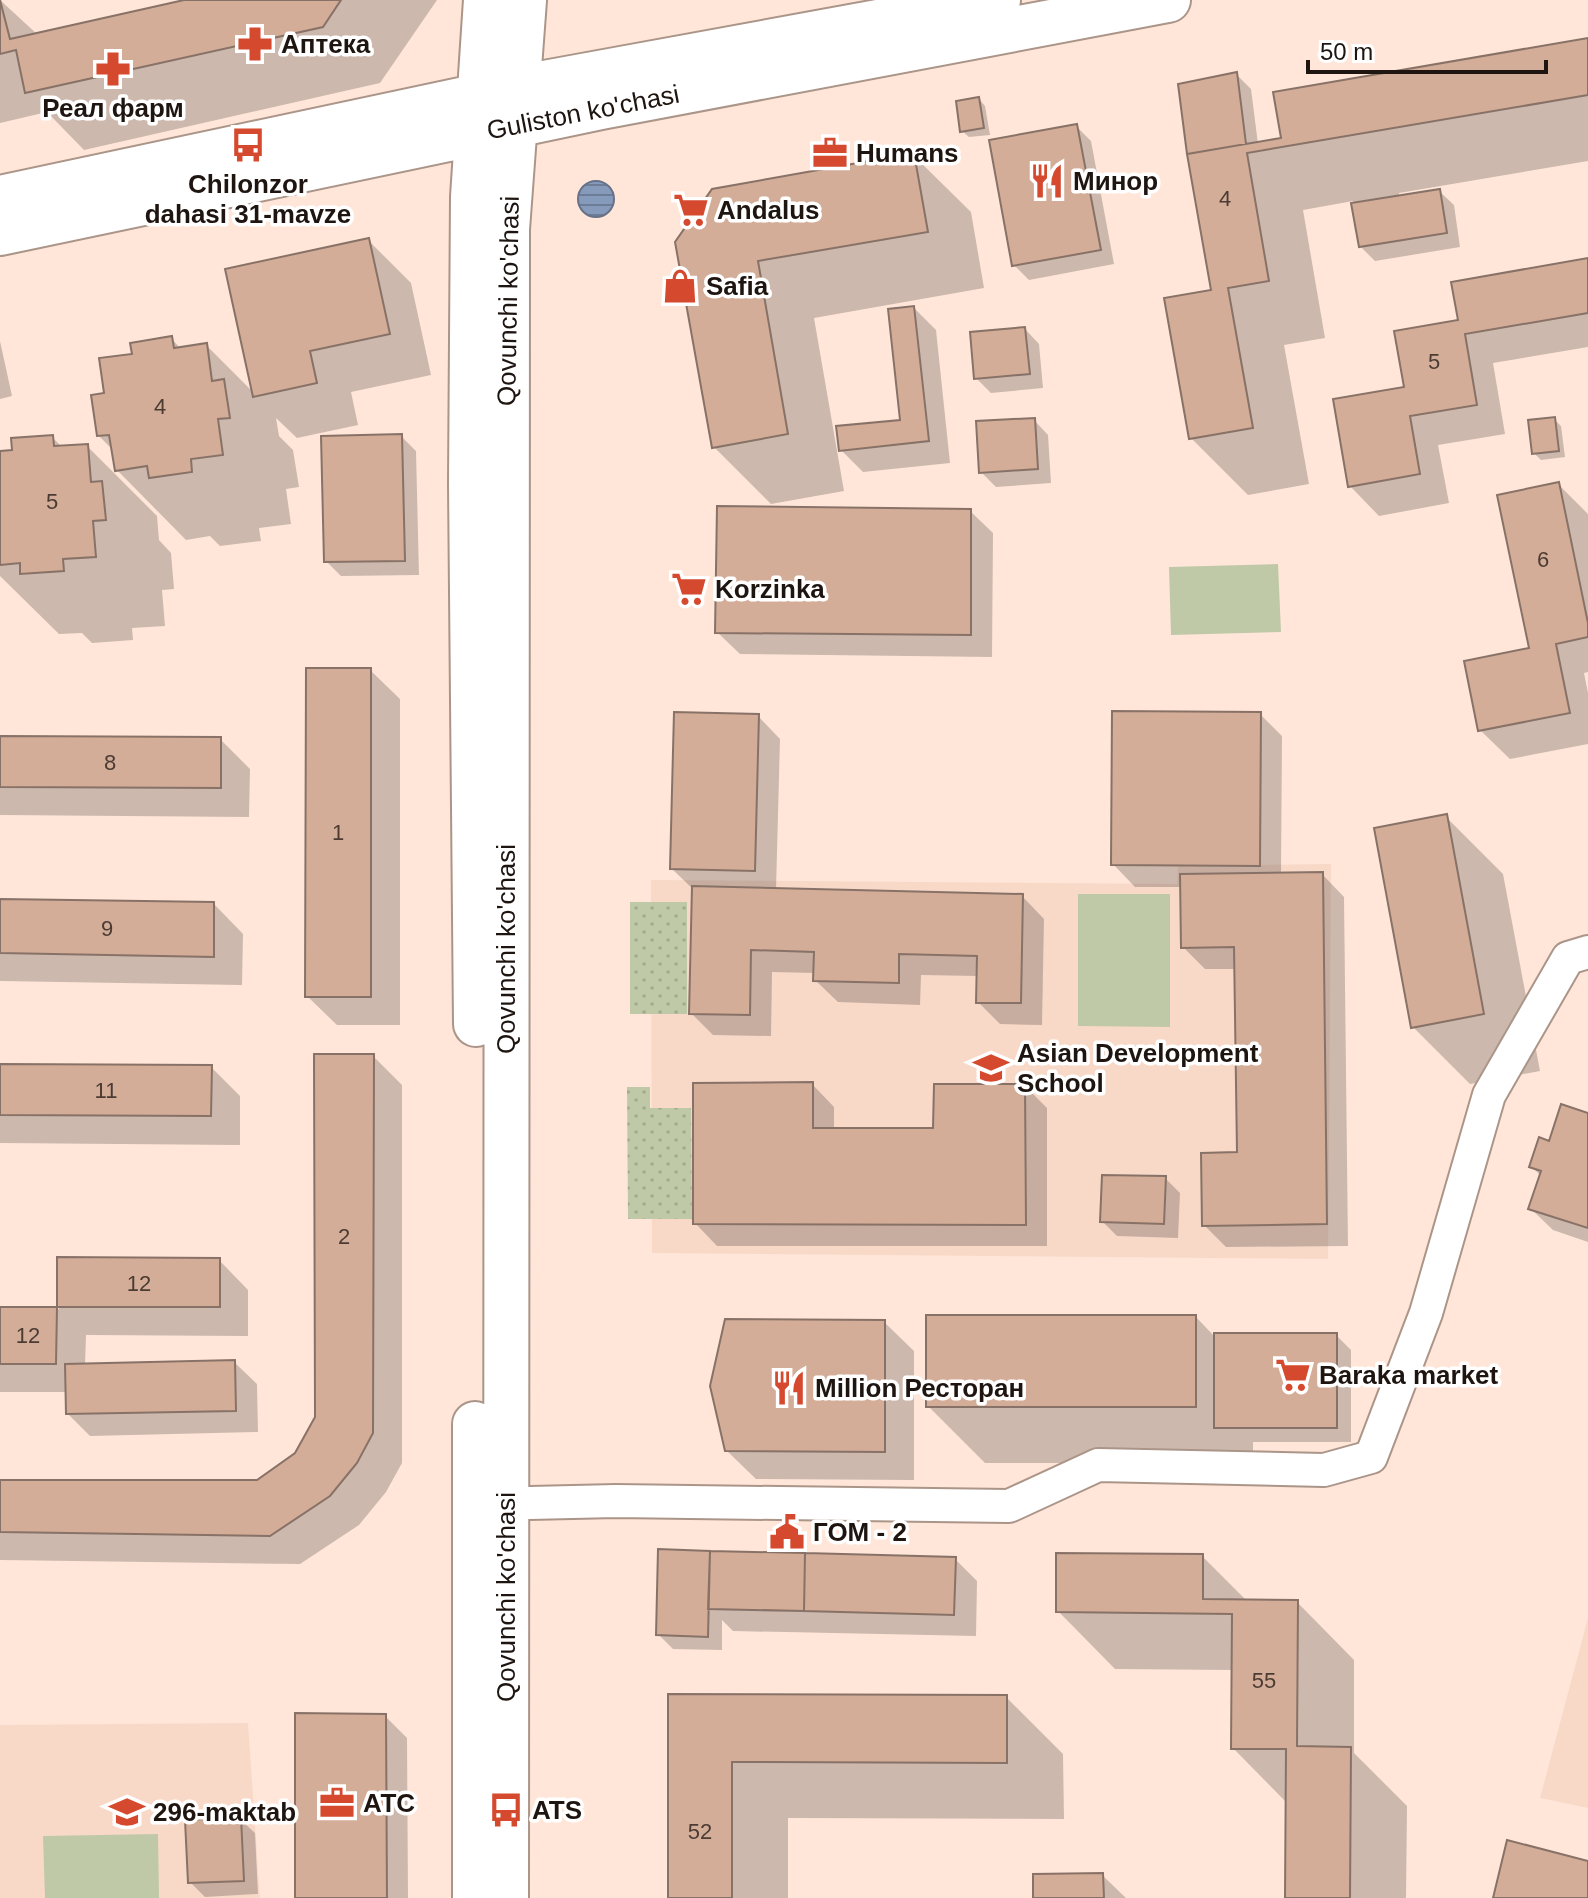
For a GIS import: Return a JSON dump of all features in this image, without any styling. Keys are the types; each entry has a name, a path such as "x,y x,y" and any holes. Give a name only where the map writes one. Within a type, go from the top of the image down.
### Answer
{"main road":[{"name":"Qovunchi ko'chasi","path":"486,0 498,111"},
{"name":"Qovunchi ko'chasi","path":"506,1898 490,1504 476,1015 471,483 473,197 498,111 524,0"},
{"name":"Guliston ko'chasi","path":"0,233 498,111 998,0"},
{"name":"Guliston ko'chasi","path":"0,198 498,111 1168,0"},
{"name":"Qovunchi ko'chasi","path":"475,1898 490,1504"}],"street":[{"path":"490,1504 616,1501 1009,1506 1098,1465 1324,1470 1371,1457 1426,1313 1489,1095 1568,958 1588,952"}],"shaded area":[{"name":"Asian Development School","path":"1331,864 1328,1259 652,1253 651,880 1177,884 1178,866"},
{"path":"1588,1618 1588,1808 1540,1798"},
{"name":"296-maktab","path":"248,1723 260,1898 0,1898 0,1725"}],"green space":[{"path":"1278,564 1281,632 1171,635 1169,567"},
{"path":"1078,894 1170,894 1170,1027 1078,1026"},
{"path":"630,902 687,902 687,1014 630,1014"},
{"path":"627,1087 650,1087 650,1108 691,1108 692,1219 628,1219"},
{"path":"158,1834 159,1898 45,1898 43,1836"}],"water":[{"path":"596,181 609,186 614,199 609,212 596,217 583,212 578,199 583,186"}],"building":[{"path":"0,0 10,39 184,0 341,0 323,27 25,93 16,50 0,54"},
{"path":"1588,38 1588,95 1247,153 1269,281 1228,288 1253,428 1189,439 1164,298 1211,290 1187,154 1281,138 1273,92"},
{"path":"1237,72 1246,144 1187,154 1178,84"},
{"path":"979,97 984,128 960,132 956,101"},
{"path":"1077,124 1101,250 1012,266 989,140"},
{"path":"914,153 928,232 758,261 788,434 712,448 675,242 712,189"},
{"path":"1440,189 1447,233 1359,247 1351,203"},
{"path":"369,238 390,334 310,351 317,383 253,397 225,269"},
{"path":"1588,258 1588,313 1465,334 1477,405 1410,416 1420,474 1348,487 1333,399 1404,387 1394,331 1458,320 1451,282"},
{"path":"914,306 929,441 839,451 836,426 900,420 888,309"},
{"path":"1025,327 1030,374 974,379 970,332"},
{"path":"172,336 174,348 207,343 212,381 224,379 230,418 218,419 223,455 191,459 192,472 149,478 147,466 115,471 109,435 97,436 91,395 104,393 99,358 132,354 130,343"},
{"path":"1555,417 1559,451 1532,454 1528,420"},
{"path":"1035,418 1038,469 979,473 976,421"},
{"path":"402,434 405,561 324,562 321,436"},
{"path":"53,435 54,446 88,444 91,482 102,481 106,520 93,521 96,557 63,559 64,571 20,574 20,563 0,565 0,451 12,450 11,438"},
{"path":"1559,482 1588,623 1588,637 1556,644 1570,713 1478,731 1464,661 1529,648 1497,495"},
{"path":"717,506 971,509 971,635 715,633"},
{"path":"306,668 371,668 371,997 305,997"},
{"path":"1112,711 1261,712 1260,866 1111,865"},
{"path":"674,712 759,714 755,871 670,869"},
{"path":"0,736 221,737 221,788 0,787"},
{"path":"1447,814 1484,1014 1411,1028 1374,828"},
{"path":"1323,872 1327,1224 1202,1226 1201,1153 1237,1152 1234,947 1181,948 1180,874"},
{"path":"692,886 1023,894 1021,1003 976,1003 977,956 899,954 899,983 813,981 814,952 751,950 750,1015 689,1014"},
{"path":"0,899 214,902 214,957 0,953"},
{"path":"314,1054 374,1054 373,1433 357,1463 330,1496 270,1536 0,1532 0,1480 257,1480 295,1453 315,1417"},
{"path":"0,1064 212,1065 211,1116 0,1115"},
{"path":"813,1082 813,1128 933,1128 934,1084 1025,1084 1026,1225 693,1224 693,1083"},
{"path":"1561,1104 1588,1113 1588,1228 1528,1209 1541,1171 1529,1167 1539,1137 1549,1141"},
{"path":"1102,1175 1166,1176 1164,1224 1100,1222"},
{"path":"57,1257 220,1258 220,1307 57,1307"},
{"path":"0,1307 57,1307 56,1364 0,1364"},
{"path":"926,1315 1196,1315 1196,1407 926,1407"},
{"path":"725,1319 885,1320 885,1452 725,1451 710,1386"},
{"path":"1214,1333 1337,1333 1337,1428 1214,1428"},
{"path":"235,1360 236,1411 66,1414 65,1364"},
{"path":"658,1549 710,1551 708,1637 656,1635"},
{"path":"710,1551 805,1553 804,1611 708,1609"},
{"path":"805,1553 956,1557 954,1615 804,1611"},
{"path":"1056,1553 1203,1554 1203,1599 1298,1600 1297,1746 1351,1747 1350,1898 1285,1898 1286,1749 1231,1749 1232,1614 1056,1612"},
{"path":"668,1694 1007,1695 1007,1763 732,1762 732,1898 668,1898"},
{"path":"295,1713 386,1714 387,1898 295,1898"},
{"path":"241,1817 244,1881 188,1883 185,1820"},
{"path":"1507,1840 1588,1861 1588,1898 1493,1898"},
{"path":"1103,1873 1104,1898 1033,1898 1033,1874"}],"place":[{"name":"Аптека","path":"255,44"},
{"name":"Реал фарм","path":"113,69"},
{"name":"Chilonzor dahasi 31-mavze","path":"248,145"},
{"name":"Humans","path":"830,153"},
{"name":"Минор","path":"1047,181"},
{"name":"Andalus","path":"691,210"},
{"name":"Safia","path":"680,286"},
{"name":"Korzinka","path":"689,589"},
{"name":"Asian Development School","path":"991,1068"},
{"name":"Baraka market","path":"1293,1375"},
{"name":"Million Ресторан","path":"789,1388"},
{"name":"ГОМ - 2","path":"787,1532"},
{"name":"АТС","path":"337,1803"},
{"name":"ATS","path":"506,1810"},
{"name":"296-maktab","path":"127,1812"}]}
